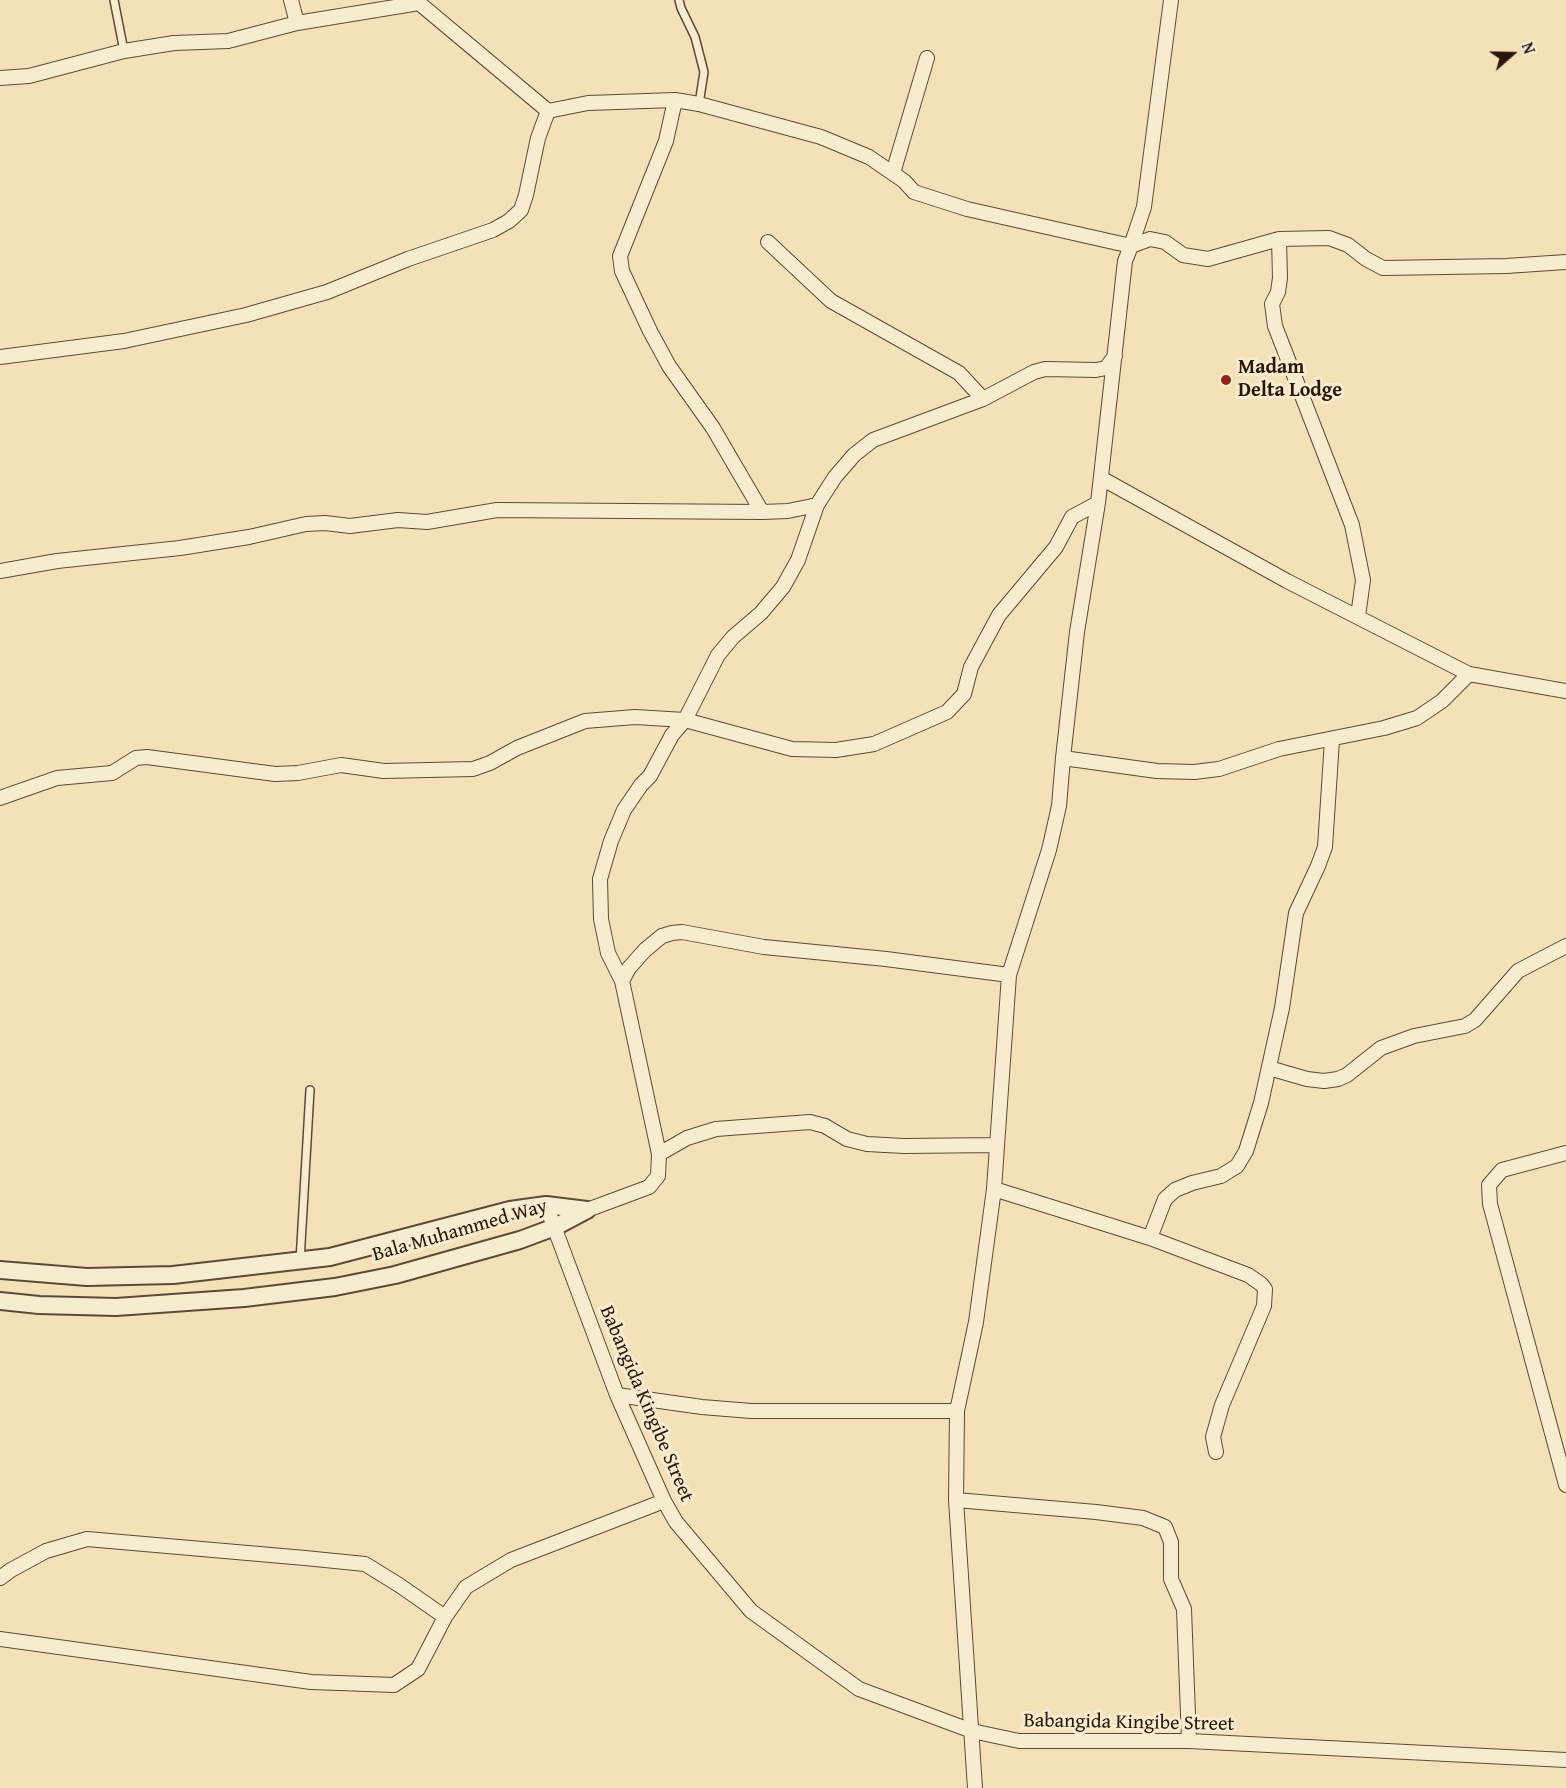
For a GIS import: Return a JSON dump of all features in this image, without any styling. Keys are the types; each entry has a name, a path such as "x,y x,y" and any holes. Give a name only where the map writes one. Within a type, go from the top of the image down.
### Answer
{"street":[{"path":"291,0 297,23"},
{"path":"975,1788 956,1500 957,1411 976,1322 994,1189 1009,975 1049,850 1059,806 1077,632 1098,503 1125,261 1146,197 1171,0"},
{"path":"0,78 29,76 124,51 174,43 228,41 297,23 419,2 548,111"},
{"path":"892,173 927,58"},
{"path":"675,100 666,141 620,256 622,272 669,366 713,428 762,512"},
{"path":"548,111 588,103 675,100 699,104 821,137 868,158 892,173 914,192 967,209 1131,246 1150,239 1165,242 1183,255 1208,260 1279,239 1329,238 1348,245 1366,259 1383,268 1506,266 1566,262"},
{"path":"0,357 124,341 246,315 327,292 408,259 493,230 509,221 521,210 538,138 548,111"},
{"path":"1279,239 1280,278 1278,292 1272,304 1275,326 1352,525 1363,579 1358,616"},
{"path":"768,242 831,301 959,373 983,399"},
{"path":"587,1210 649,1187 658,1176 659,1154 621,981 608,953 601,919 600,879 610,841 624,810 650,776 672,735 685,720 718,655 761,613 783,587 798,561 818,506 835,477 854,455 873,440 983,399 1034,372 1045,369 1096,370 1106,368 1115,356"},
{"path":"1101,478 1287,581 1468,674 1566,691"},
{"path":"0,798 57,778 112,773 136,758 275,774 298,773 340,765 384,771 473,769 490,763 517,748 585,721 635,717 685,720 792,749 836,750 874,744 948,712 964,694 971,667 999,615 1056,547 1072,518 1098,503"},
{"path":"0,571 57,561 180,548 249,537 306,524 325,523 350,526 398,520 427,522 498,510 762,512 789,511 818,506"},
{"path":"1063,758 1157,771 1194,772 1220,769 1279,749 1332,740 1417,718 1442,700 1468,674"},
{"path":"1150,1238 1165,1199 1170,1194 1192,1183 1221,1176 1237,1166 1246,1151 1269,1068 1282,1008 1296,913 1325,847 1332,740"},
{"path":"621,981 645,950 662,936 682,932 764,947 886,959 1009,975"},
{"path":"1269,1068 1307,1079 1324,1081 1338,1079 1347,1075 1381,1048 1414,1036 1465,1026 1475,1020 1518,971 1566,946"},
{"path":"659,1154 687,1138 716,1129 810,1122 825,1126 847,1139 867,1144 997,1145"},
{"path":"1566,1153 1502,1170 1489,1185 1490,1204 1566,1485"},
{"path":"994,1189 1150,1238 1248,1275 1261,1284 1265,1289 1262,1314 1222,1405 1213,1437 1216,1452"},
{"name":"Bala Muhammed Way","path":"0,1270 87,1277 173,1275 330,1257 510,1210 546,1205 587,1210"},
{"name":"Babangida Kingibe Street","path":"546,1205 617,1395 664,1501 676,1522 751,1611 859,1689 972,1731 1019,1742 1189,1741 1566,1760"},
{"name":"Bala Muhammed Way","path":"0,1300 39,1305 116,1308 301,1291 395,1275 520,1240 555,1227 587,1210"},
{"path":"617,1395 702,1407 751,1411 957,1411"},
{"path":"956,1500 1143,1518 1165,1527 1171,1542 1171,1579 1184,1609 1189,1741"},
{"path":"0,1639 311,1682 394,1685 418,1669 445,1617 466,1587 511,1560 664,1501"},
{"path":"0,1578 46,1551 87,1539 305,1558 365,1564 445,1617"}],"lane":[{"path":"114,0 124,51"},
{"path":"679,0 695,37 704,72 699,104"},
{"path":"300,1261 310,1090"}],"place":[{"name":"Madam Delta Lodge","path":"1226,380"}]}
